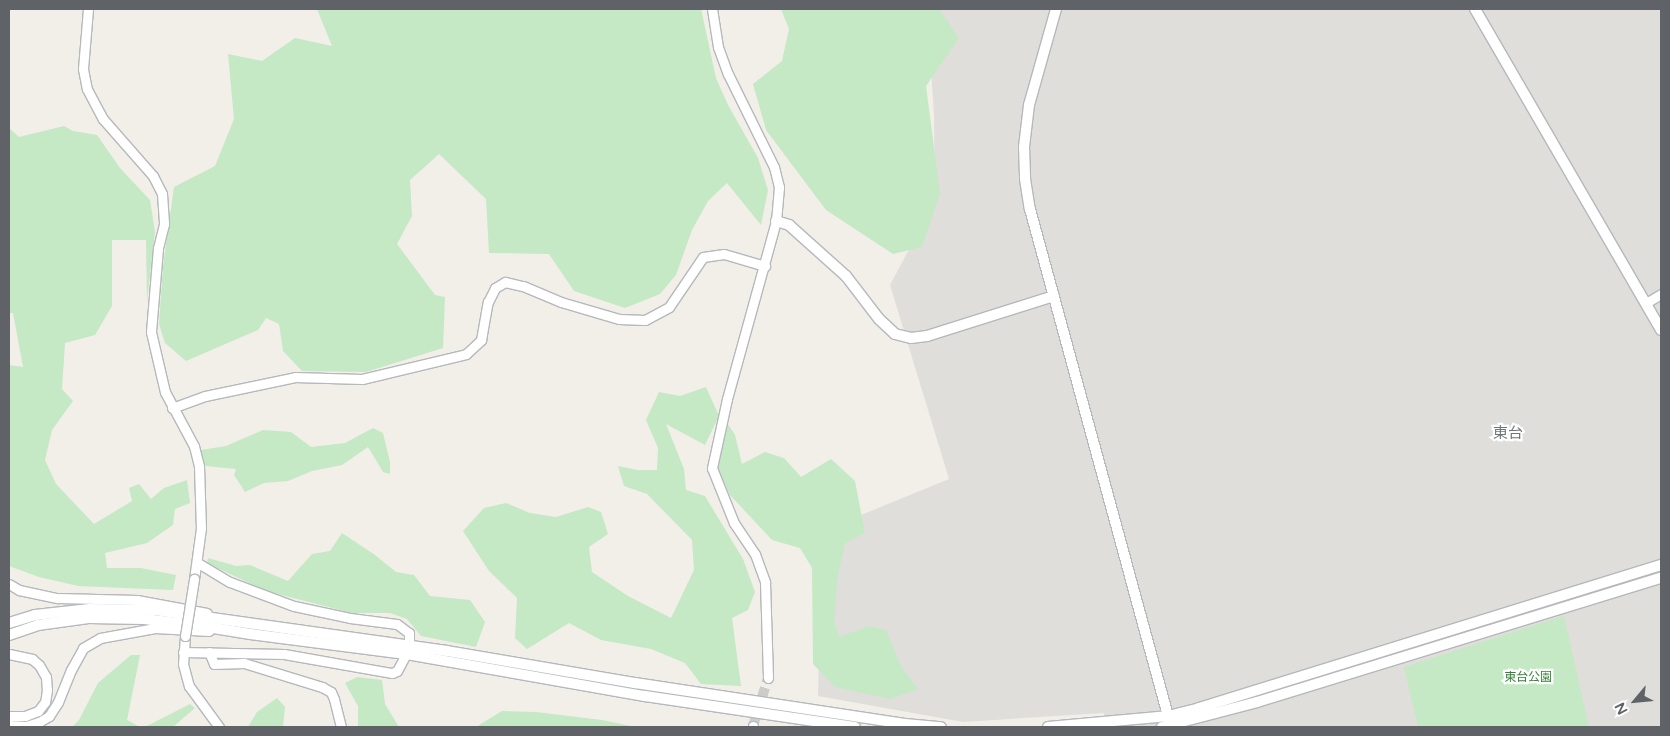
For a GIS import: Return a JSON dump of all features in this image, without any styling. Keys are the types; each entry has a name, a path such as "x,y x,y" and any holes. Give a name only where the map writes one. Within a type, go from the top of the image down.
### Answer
{"street":[{"path":"88,9 83,69 87,89 103,119 153,176 162,194 164,224 158,248 151,332 165,392 194,446 199,466 201,528 198,563 183,652 184,673 189,686 218,727"},
{"path":"712,9 718,47 728,74 774,167 779,187 776,221 727,399 712,468 734,522 755,554 765,582 768,678"},
{"path":"1056,9 1029,105 1024,147 1025,179 1030,209 1168,724"},
{"path":"1475,9 1661,330"},
{"path":"776,221 789,225 846,276 879,319 895,334 911,338 927,336 1054,296"},
{"path":"172,408 205,396 295,377 362,379 466,354 481,340 488,302 494,288 505,282 523,286 561,302 619,318 645,320 669,307 703,257 724,254 765,266"},
{"path":"1646,303 1661,294"},
{"path":"183,652 284,654 392,673 397,671 407,650 409,633 397,624 350,618 294,606 230,582 198,563"},
{"path":"1168,724 1255,692 1661,565"},
{"path":"1048,727 1168,724 1661,578"},
{"path":"9,584 25,592 58,598 137,600 645,696 855,727"},
{"path":"9,623 35,615 90,609 155,610 258,623"},
{"path":"9,635 38,625 89,618 195,624 250,634"},
{"path":"9,724 26,726 39,722 48,716 58,702 70,670 83,648 100,638 155,628 250,634 407,650 905,724 940,727"},
{"path":"209,652 214,664 244,663 322,687 331,692 341,727"},
{"path":"9,654 32,659 39,665 46,677 47,690 45,702 38,711 25,716 9,716"}],"shaded area":[{"path":"927,9 1661,9 1661,727 1107,727 1104,713 963,722 818,696 822,531 949,479 890,285 935,201 934,115"}],"green space":[{"path":"317,9 701,9 716,78 728,105 758,158 768,190 761,225 727,183 708,201 692,230 676,275 660,294 625,308 574,291 549,254 489,253 486,199 439,154 410,180 412,216 397,244 435,295 445,297 443,348 366,372 302,371 283,351 279,324 266,318 258,330 186,361 165,343 159,324 163,266 174,187 215,166 234,119 228,54 262,61 295,38 332,46"},
{"path":"781,9 939,9 959,38 926,86 940,193 922,247 893,254 826,210 766,130 753,84 782,61 789,29"},
{"path":"64,126 73,131 97,135 120,168 150,200 155,232 147,301 146,240 112,240 112,306 95,335 65,343 62,389 73,401 52,430 45,460 56,484 94,524 132,501 129,488 139,484 151,499 164,488 187,480 190,503 175,509 173,525 147,543 105,553 107,568 141,568 176,575 173,590 78,586 39,577 9,566 9,365 23,367 13,313 9,313 9,128 19,137"},
{"path":"706,387 719,416 705,445 666,424 684,469 686,490 705,496 743,559 755,592 748,610 732,618 741,686 701,684 685,663 651,649 601,640 569,623 527,649 515,638 517,598 489,571 463,531 484,508 506,503 530,513 556,517 588,507 601,512 608,534 589,547 592,572 628,596 671,618 694,570 692,540 647,494 624,486 618,466 637,470 657,470 658,448 646,420 659,392 680,396"},
{"path":"724,418 735,435 742,464 765,452 784,458 801,477 831,459 855,481 865,533 845,543 837,581 834,621 839,637 869,626 886,630 901,666 918,689 891,699 835,687 813,664 812,568 800,548 772,540 730,495 714,461"},
{"path":"373,428 383,433 390,462 390,474 383,472 368,447 342,465 312,471 288,481 264,483 245,492 234,475 236,469 205,466 201,450 226,446 263,430 291,432 311,447 345,443"},
{"path":"342,533 396,572 414,575 430,596 470,600 485,622 476,647 421,636 407,619 390,613 352,613 266,591 207,563 208,558 236,566 250,565 288,581 312,554 330,551"},
{"name":"東台公園","path":"1564,616 1589,727 1418,727 1404,667"},
{"path":"131,655 140,655 127,720 140,727 72,727 79,720 98,683"},
{"path":"357,677 382,680 385,704 399,727 358,727 358,706 345,683"},
{"path":"277,698 285,707 283,726 248,727 257,712"},
{"path":"190,704 195,708 173,727 145,727"},
{"path":"502,711 536,712 602,720 636,727 476,727"}],"tunnel":[{"path":"753,726 768,678"}],"district":[{"name":"東台","path":"1508,434"}]}
